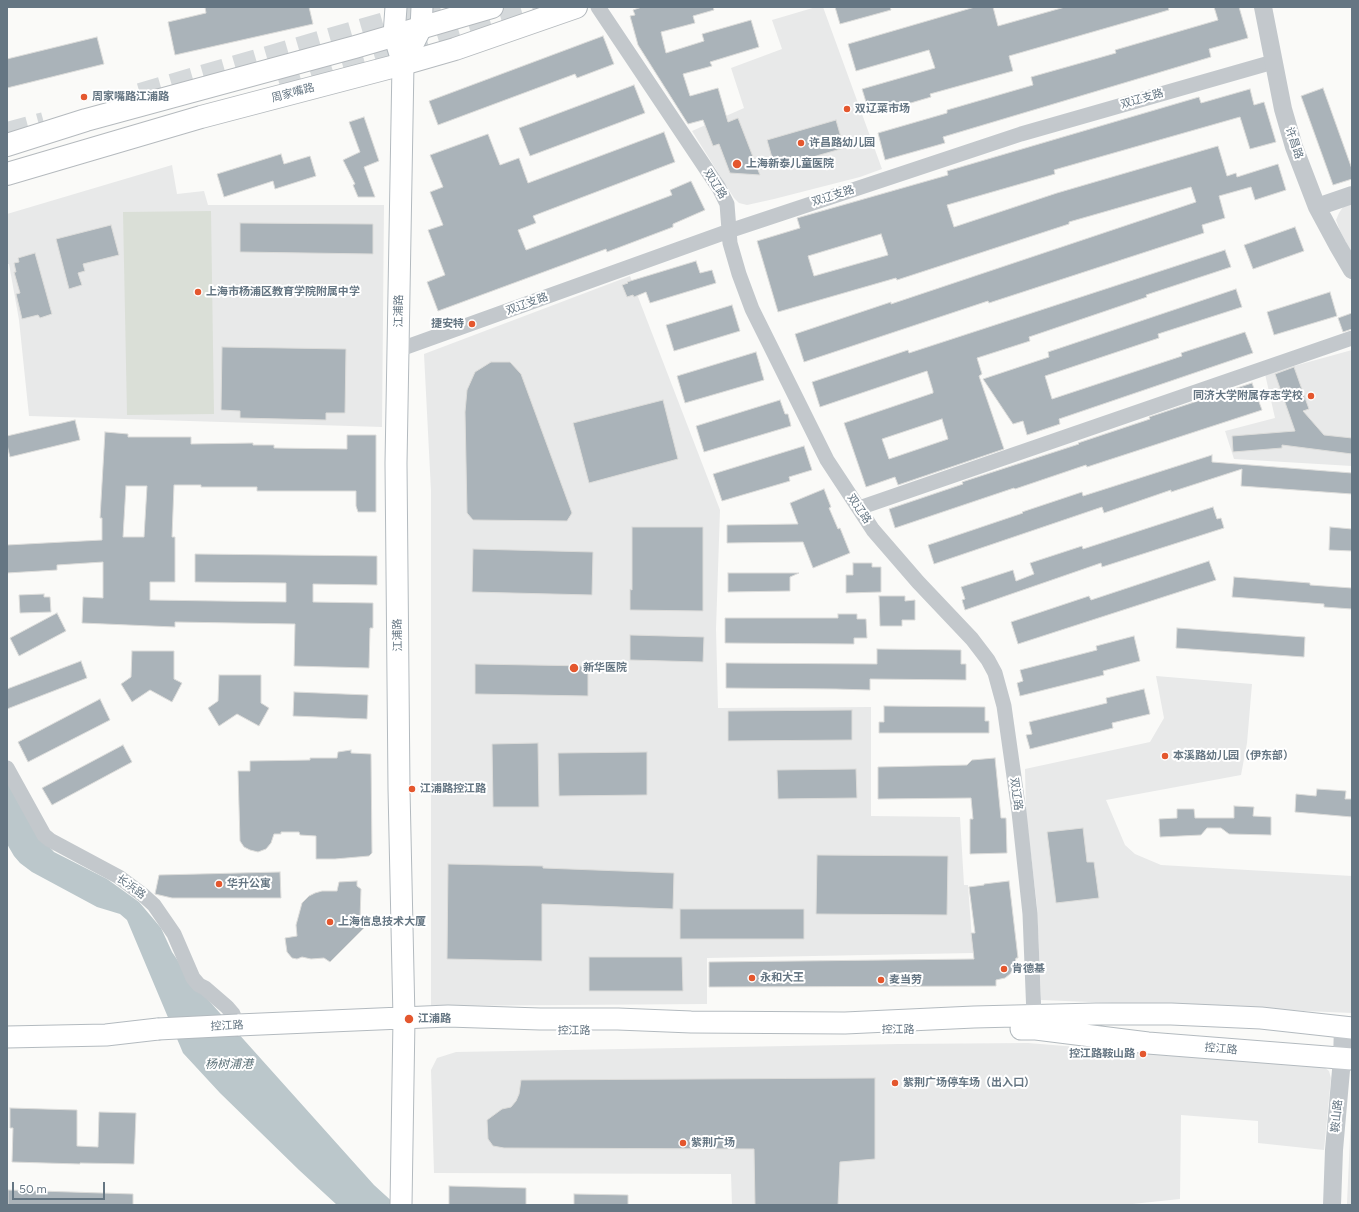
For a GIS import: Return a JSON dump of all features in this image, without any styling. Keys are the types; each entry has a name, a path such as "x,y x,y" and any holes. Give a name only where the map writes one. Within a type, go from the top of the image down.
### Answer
{"main road":[{"name":"江浦路","path":"396,7 394,36 403,64 396,478 399,789 404,1019 401,1205"},
{"path":"7,145 131,107 394,36 421,17 492,7"},
{"name":"周家嘴路","path":"7,174 201,117 455,49 576,7"},
{"name":"江浦路","path":"403,64 421,17"},
{"name":"控江路","path":"1035,1022 1096,1014 1171,1014 1261,1018 1348,1028"},
{"name":"控江路","path":"7,1037 106,1035 238,1025 448,1016 691,1022 845,1023 974,1017 1035,1022 1148,1043 1347,1059"}],"street":[{"name":"双辽路","path":"598,7 719,188 727,204 730,243 739,274 752,308 827,460 873,530 918,582 972,639 988,660 995,673 1004,706 1020,820 1030,914 1035,1022"},
{"name":"许昌路","path":"1262,7 1284,109 1294,147 1317,207 1352,270"},
{"name":"双辽支路","path":"398,350 729,231 1021,134 1274,62"},
{"path":"1317,207 1352,194"},
{"path":"859,508 1352,338"},
{"name":"长浜路","path":"7,768 44,834 50,840 119,878 143,894 154,905 174,934 194,978 199,984 227,1007 233,1014 238,1025"},
{"name":"鞍山路","path":"1332,1205 1334,1150 1347,1059 1348,1028"}],"shaded area":[{"path":"816,7 823,7 882,169 860,177 774,199 747,205 739,203 734,198 692,131 744,108 731,68 782,49 772,20"},
{"name":"上海市杨浦区教育学院附属中学","path":"172,165 177,194 204,191 208,205 384,205 382,427 29,416 19,320 9,264 7,264 7,214"},
{"path":"1352,204 1352,253 1336,220 1343,207"},
{"path":"211,211 214,414 127,415 123,212"},
{"name":"新华医院","path":"630,276 720,510 716,629 718,708 871,707 871,816 960,817 964,885 968,885 973,953 707,958 707,1004 431,1006 431,491 424,354"},
{"name":"同济大学附属存志学校","path":"1352,350 1352,466 1234,459 1225,431 1275,418 1265,374"},
{"path":"1156,676 1252,684 1247,743 1241,775 1106,800 1125,845 1135,854 1161,865 1352,876 1352,1013 1041,1000 1037,906 1026,814 1025,769 1150,742 1164,718"},
{"path":"1028,1043 1324,1067 1329,1071 1331,1078 1324,1150 1258,1143 1258,1121 1181,1115 1180,1199 1123,1205 732,1205 731,1174 434,1173 431,1070 437,1058 456,1052"},
{"path":"1352,1093 1352,1205 1347,1205 1347,1203"}],"water":[{"name":"杨树浦港","path":"7,777 42,839 54,852 107,879 139,902 161,928 172,952 193,983 374,1185 396,1205 337,1205 220,1093 183,1053 127,920 120,914 97,907 32,872 20,863 14,856 7,844"}],"building":[{"path":"205,7 309,7 313,24 175,55 168,22 206,13"},
{"path":"642,7 713,7 714,10 693,16 695,23 661,32 666,53 704,41 702,34 751,20 759,47 710,62 712,66 683,74 690,96 718,88 728,122 738,118 760,175 730,173 719,144 713,146 703,120 688,124 638,45 630,16 635,15 633,10"},
{"path":"835,7 890,7 891,10 840,24"},
{"path":"975,7 993,7 998,26 1065,7 1168,7 1169,10 1009,56 1013,71 930,94 931,97 870,115 862,89 935,68 929,50 856,71 848,44"},
{"path":"1214,7 1239,7 1248,38 1209,49 1211,57 943,137 945,143 885,160 878,133 947,113 947,110 1033,85 1031,77 1116,53 1115,50 1218,20"},
{"path":"603,36 614,64 577,78 575,74 438,125 429,101"},
{"path":"97,37 104,64 7,88 7,59"},
{"path":"634,85 645,113 530,156 519,128"},
{"path":"1323,88 1352,169 1352,179 1333,185 1301,96"},
{"path":"1250,89 1254,105 1264,102 1276,142 1250,149 1240,117 1054,170 1055,174 947,205 954,227 1057,193 1218,146 1227,176 1236,173 1237,177 1278,164 1286,190 1255,200 1251,187 1219,196 1225,218 1202,225 1204,233 989,303 988,301 804,362 795,334 891,302 891,304 1196,202 1191,187 1069,222 1069,224 897,280 896,278 778,312 757,241 800,228 797,218 948,175 947,171 1199,97 1201,103","holes":["881,234 888,255 814,276 808,256"]},
{"path":"364,117 379,161 364,167 375,197 358,197 353,185 355,184 343,160 360,152 349,122"},
{"path":"836,120 844,148 775,168 767,140"},
{"path":"664,132 675,162 533,216 536,223 518,230 526,250 672,195 670,190 691,181 705,210 673,224 673,227 607,252 606,249 438,311 427,282 445,275 428,230 443,225 430,192 443,187 430,155 488,134 500,165 519,158 528,183"},
{"path":"281,154 284,164 310,156 316,176 275,189 273,181 224,197 217,174"},
{"path":"240,223 373,224 373,254 240,252"},
{"path":"111,225 119,255 83,264 85,271 78,273 82,285 69,289 56,239"},
{"path":"1295,227 1304,251 1253,269 1244,245"},
{"path":"1225,250 1231,267 1146,295 1147,297 1029,337 1030,341 977,358 982,374 979,376 1004,449 898,485 895,477 866,487 844,423 933,393 927,371 820,407 812,382 908,350 909,353","holes":["942,419 948,439 889,459 882,439"]},
{"path":"35,253 52,314 40,318 38,315 22,319 16,294 20,293 14,272 16,272 14,263 19,262 18,258"},
{"path":"696,261 700,273 712,270 716,283 650,303 646,292 634,297 633,295 627,297 622,285 628,283 627,282"},
{"path":"1236,289 1242,307 1158,334 1159,338 1045,376 1052,399 1182,356 1181,353 1245,332 1253,353 1059,419 1060,424 1027,435 1023,421 1013,424 983,379 1049,357 1048,352"},
{"path":"1330,292 1337,316 1274,335 1267,312"},
{"path":"732,305 740,331 674,351 666,325"},
{"path":"1352,313 1352,329 1343,332 1338,318"},
{"path":"222,347 346,349 345,413 326,413 326,420 240,418 240,411 221,410"},
{"path":"756,352 764,380 685,403 677,376"},
{"path":"491,362 510,362 521,374 572,513 567,521 473,520 467,513 465,412 467,390 475,372"},
{"path":"1294,367 1309,409 1303,411 1324,435 1352,438 1352,454 1282,445 1282,448 1233,452 1232,436 1295,431 1275,374"},
{"path":"1252,383 1262,410 1087,467 1086,465 1015,489 1014,488 895,528 889,509 963,484 962,482 1150,419 1149,417"},
{"path":"663,400 678,459 589,483 573,423"},
{"path":"780,400 785,414 788,414 791,426 704,452 696,426"},
{"path":"75,420 80,440 10,457 7,445 7,436"},
{"path":"105,432 128,434 128,437 191,437 191,444 253,443 253,445 274,445 274,448 347,449 347,435 376,435 376,512 358,512 356,506 356,491 257,491 257,487 201,487 201,485 174,485 172,537 175,537 175,582 150,582 150,600 286,602 286,583 195,582 195,554 377,556 377,585 313,584 313,602 373,603 373,628 370,628 369,668 294,666 295,624 175,622 175,627 82,623 83,597 103,598 103,562 57,565 57,570 7,573 7,545 102,540 102,518 100,518","holes":["126,486 147,486 144,537 123,537"]},
{"path":"804,446 812,470 789,477 790,481 722,501 713,474"},
{"path":"1212,455 1212,462 1352,473 1352,494 1241,486 1242,469 1171,492 1171,490 1104,513 1102,507 934,564 928,545 1082,492 1083,496"},
{"path":"824,489 831,507 829,508 838,529 840,528 850,553 813,568 803,542 727,543 727,525 798,524 790,503"},
{"path":"1213,507 1217,519 1221,518 1224,528 1102,567 1101,563 965,610 962,600 965,599 961,587 1013,570 1016,581 1034,574 1030,563 1082,546 1083,549"},
{"path":"632,527 703,527 703,611 630,610 630,589 632,590"},
{"path":"1330,527 1352,529 1352,551 1329,550"},
{"path":"473,549 593,552 592,595 472,592"},
{"path":"1209,561 1216,580 1018,644 1011,622 1089,596 1091,600"},
{"path":"853,563 872,563 872,567 881,567 881,592 846,593 846,575 853,575"},
{"path":"728,573 799,573 790,577 790,591 728,592"},
{"path":"1234,577 1352,588 1352,609 1324,607 1324,604 1232,597"},
{"path":"44,594 44,597 50,597 51,612 20,613 19,595"},
{"path":"879,596 905,596 905,601 915,600 915,620 902,620 902,626 880,626"},
{"path":"57,613 66,631 19,656 10,638"},
{"path":"838,614 857,614 857,619 866,619 867,638 854,638 854,644 725,643 725,618 838,618"},
{"path":"1177,628 1305,637 1304,657 1176,648"},
{"path":"630,635 704,637 703,662 630,660"},
{"path":"1134,636 1140,661 1103,671 1104,675 1020,696 1017,683 1023,681 1020,670 1097,650 1096,646"},
{"path":"877,649 961,650 961,664 966,664 966,680 870,679 870,690 726,688 726,663 877,664"},
{"path":"132,651 174,651 174,679 182,683 172,702 150,690 132,702 121,684 131,677"},
{"path":"81,661 87,678 7,709 7,689"},
{"path":"475,664 588,666 588,696 475,694"},
{"path":"219,675 261,675 261,703 269,708 259,726 237,714 219,726 208,708 218,701"},
{"path":"1144,689 1150,714 1112,723 1113,728 1030,749 1026,735 1032,734 1029,722 1107,703 1106,698"},
{"path":"294,692 368,695 367,719 293,716"},
{"path":"100,699 110,720 28,762 18,742"},
{"path":"884,706 985,707 985,721 989,721 989,733 879,733 879,722 884,722"},
{"path":"852,710 852,740 728,741 728,711"},
{"path":"538,743 539,807 493,807 492,744"},
{"path":"123,745 132,762 52,805 42,788"},
{"path":"351,750 351,753 371,754 372,853 369,856 316,859 316,836 300,835 299,832 281,832 281,834 274,834 271,843 266,849 258,852 244,847 240,841 238,771 250,771 250,761 337,758 338,752"},
{"path":"647,752 647,795 559,796 558,753"},
{"path":"995,758 1001,818 1006,818 1007,853 970,854 970,819 973,819 971,798 878,799 878,767 967,765 972,760"},
{"path":"856,769 857,798 778,799 777,770"},
{"path":"1317,789 1346,791 1345,799 1352,799 1352,817 1295,812 1296,794 1316,796"},
{"path":"1234,806 1254,807 1253,816 1271,817 1271,835 1229,834 1221,828 1207,828 1201,835 1160,837 1159,819 1177,818 1177,809 1194,809 1195,818 1234,818"},
{"path":"1083,828 1087,862 1094,862 1099,898 1056,903 1047,832"},
{"path":"817,855 948,856 947,915 816,914"},
{"path":"448,864 543,866 543,868 674,873 673,909 542,904 542,961 447,959"},
{"name":"华升公寓","path":"280,872 281,898 172,898 155,894 159,875"},
{"name":"上海信息技术大厦","path":"357,881 357,886 361,889 360,919 367,925 330,962 324,958 292,958 287,952 285,938 297,936 296,925 302,903 309,896 315,893 322,891 337,891 339,882"},
{"path":"1009,881 1018,958 1016,958 1014,968 1010,974 1005,978 996,980 996,986 709,987 709,962 974,959 971,933 975,933 969,887"},
{"path":"680,909 804,909 804,939 680,939"},
{"path":"589,957 682,957 683,991 589,991"},
{"name":"紫荆广场","path":"875,1078 875,1159 840,1162 838,1205 755,1205 754,1149 504,1148 493,1146 488,1139 487,1120 502,1109 511,1107 519,1094 521,1080"},
{"path":"10,1108 77,1110 77,1146 98,1147 99,1112 136,1113 134,1164 12,1162 13,1128 10,1128"},
{"path":"449,1186 526,1188 526,1205 449,1205"},
{"path":"8,1190 133,1194 133,1205 8,1205"},
{"path":"574,1194 628,1195 628,1205 574,1205"}],"tunnel":[{"path":"140,94 440,7"},
{"path":"280,86 543,7"},
{"path":"7,133 44,123"}],"place":[{"name":"周家嘴路江浦路","path":"84,97"},
{"name":"双辽菜市场","path":"847,109"},
{"name":"许昌路幼儿园","path":"801,143"},
{"name":"上海新泰儿童医院","path":"737,164"},
{"name":"上海市杨浦区教育学院附属中学","path":"198,292"},
{"name":"捷安特","path":"472,324"},
{"name":"同济大学附属存志学校","path":"1311,396"},
{"name":"新华医院","path":"574,668"},
{"name":"本溪路幼儿园（伊东部）","path":"1165,756"},
{"name":"江浦路控江路","path":"412,789"},
{"name":"华升公寓","path":"219,884"},
{"name":"上海信息技术大厦","path":"330,922"},
{"name":"肯德基","path":"1004,969"},
{"name":"永和大王","path":"752,978"},
{"name":"麦当劳","path":"881,980"},
{"name":"江浦路","path":"409,1019"},
{"name":"控江路鞍山路","path":"1143,1054"},
{"name":"紫荆广场停车场（出入口）","path":"895,1083"},
{"name":"紫荆广场","path":"683,1143"}]}
